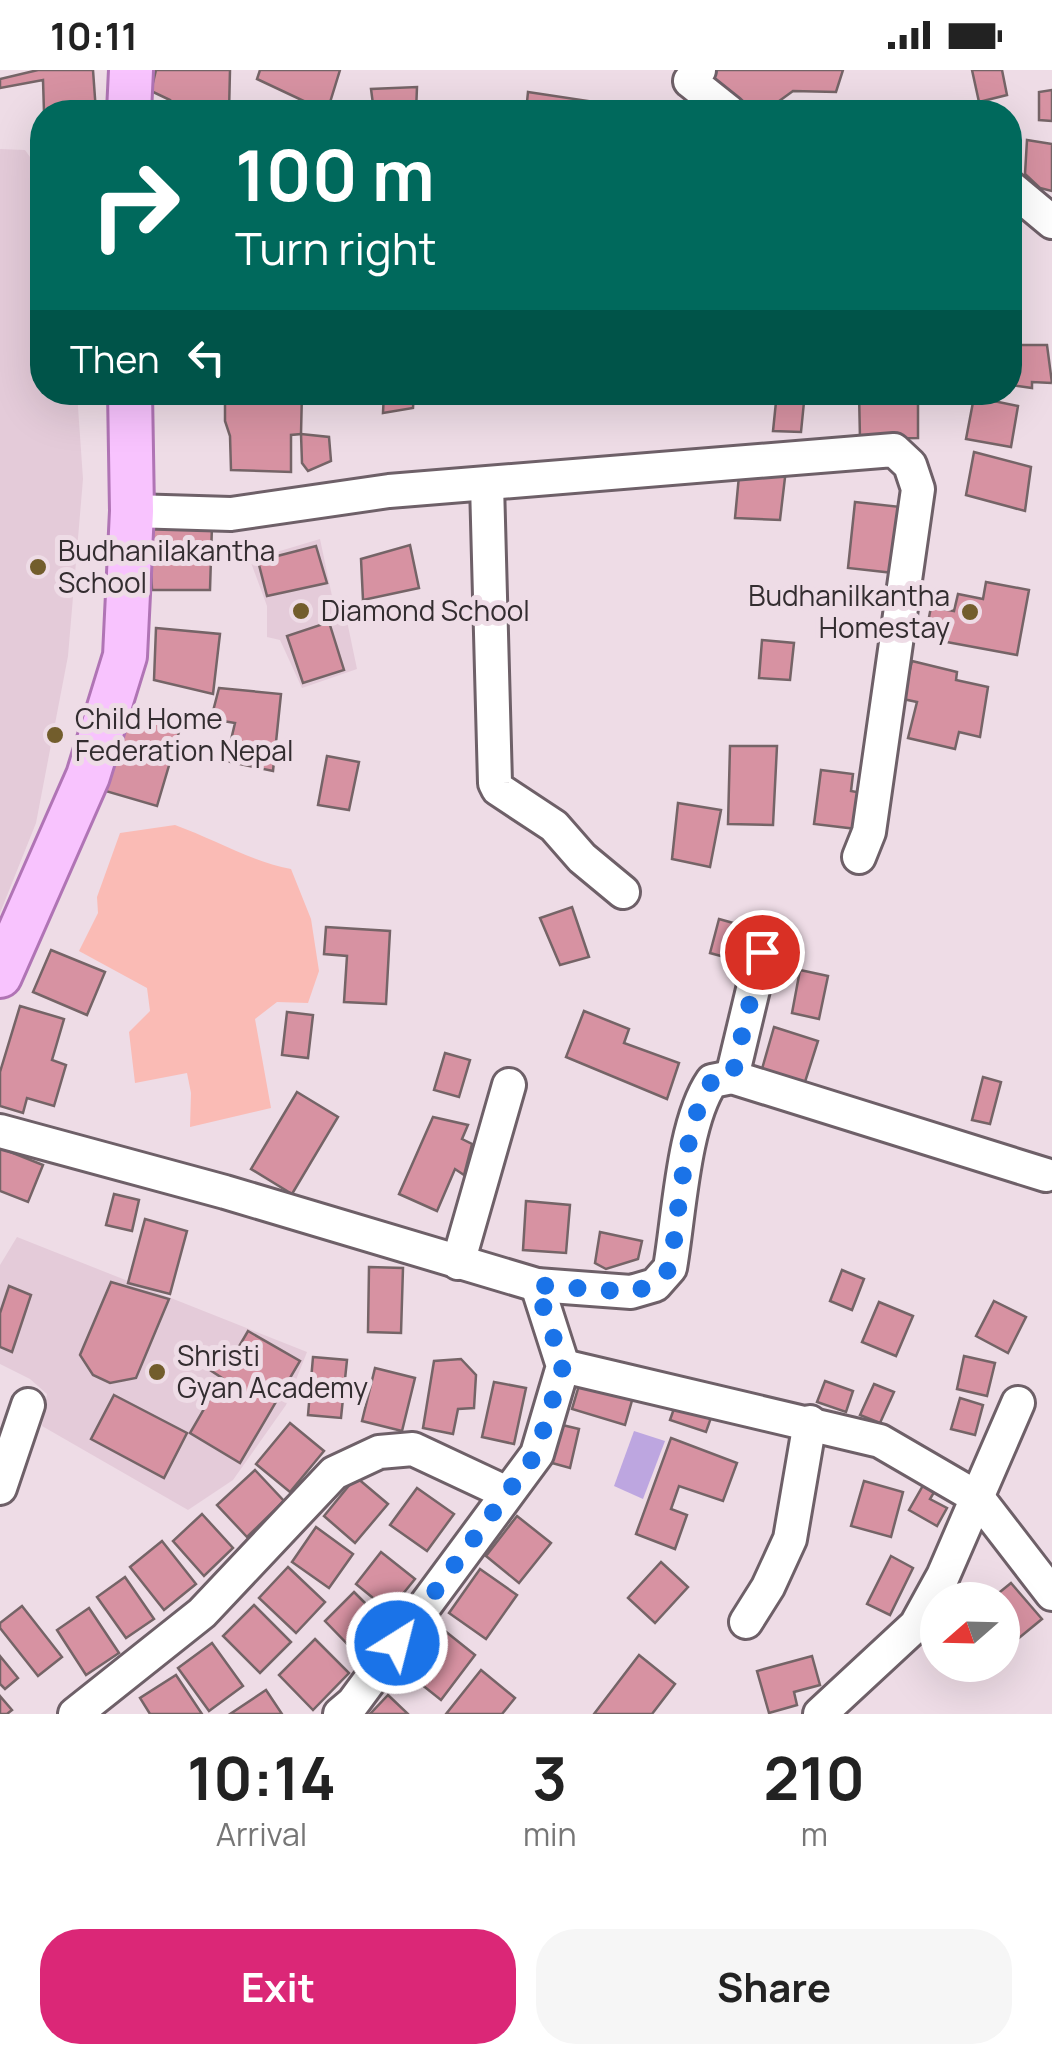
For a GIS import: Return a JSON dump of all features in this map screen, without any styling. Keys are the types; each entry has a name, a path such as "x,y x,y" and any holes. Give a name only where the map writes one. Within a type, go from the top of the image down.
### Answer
{"main road":[{"path":"130,100 132,70"},
{"path":"0,976 88,776 125,656 132,511 130,405"}],"street":[{"path":"699,70 690,81 715,100"},
{"path":"1022,196 1052,222"},
{"path":"132,511 231,514 389,491 894,450 910,465 918,489 869,832 859,856"},
{"path":"488,484 498,789 554,826 582,858 624,892"},
{"path":"732,1077 762,952"},
{"path":"0,1131 225,1192 536,1285 632,1292 655,1284 670,1268 691,1134 703,1094 712,1081 732,1077 1046,1175"},
{"path":"458,1263 509,1085"},
{"path":"340,1714 353,1703 536,1454 563,1366 536,1285"},
{"path":"563,1366 880,1441 978,1498 1052,1594"},
{"path":"0,1488 28,1404"},
{"path":"820,1714 916,1626 943,1576 1018,1404"},
{"path":"746,1622 768,1588 790,1539 810,1422"},
{"path":"75,1714 202,1613 334,1473 379,1452 413,1448 507,1493"}],"shaded area":[{"name":"Budhanilakantha School","path":"0,149 25,150 30,157 30,405 78,405 83,479 68,656 36,823 0,913"},
{"name":"Diamond School","path":"320,539 336,615 347,621 357,669 302,688 280,640 267,637 267,606 250,560"},
{"path":"175,825 291,869 311,919 319,971 308,1003 277,1002 255,1019 271,1108 190,1127 187,1073 135,1083 129,1032 150,1011 147,988 79,951 98,913 97,897 120,833"},
{"name":"Shristi Gyan Academy","path":"17,1237 307,1352 286,1405 233,1480 188,1510 42,1426 47,1394 30,1379 0,1364 0,1265"},
{"path":"634,1431 665,1441 643,1499 614,1486"}],"building":[{"path":"38,70 93,70 95,100 44,100 43,80 0,88 0,79"},
{"path":"156,70 230,70 229,100 170,100 151,91"},
{"path":"260,70 340,70 331,100 302,100 257,79"},
{"path":"705,70 843,70 836,92 793,91 781,100 734,100"},
{"path":"972,70 1002,70 1007,95 979,100"},
{"path":"417,87 416,100 372,100 371,89"},
{"path":"1052,90 1052,121 1039,120 1039,92"},
{"path":"528,92 581,100 527,100"},
{"path":"1027,140 1052,144 1052,191 1040,188 1025,174"},
{"path":"1022,345 1047,345 1052,383 1032,382 1032,388 1022,387"},
{"path":"225,405 302,405 301,434 291,435 291,472 231,470 230,436"},
{"path":"383,405 413,405 413,408 383,413"},
{"path":"776,405 804,405 801,432 773,431"},
{"path":"859,405 918,405 918,438 860,439"},
{"path":"972,405 1018,406 1011,447 966,439"},
{"path":"301,434 329,437 331,461 308,471 302,463"},
{"path":"974,452 1031,467 1025,511 966,495"},
{"path":"740,465 786,469 780,520 735,518"},
{"path":"855,502 910,508 903,574 848,568"},
{"path":"212,525 210,590 152,590 149,526"},
{"path":"410,545 419,588 363,600 361,559"},
{"path":"316,546 327,583 267,596 258,561"},
{"path":"986,582 1029,590 1017,655 925,638 931,607 954,611 958,594 983,599"},
{"path":"329,622 344,670 303,683 287,636"},
{"path":"156,628 220,634 213,694 154,680"},
{"path":"762,640 794,643 790,680 759,678"},
{"path":"912,661 957,672 956,680 988,687 980,737 959,732 955,749 908,738 917,702 903,699"},
{"path":"219,688 281,694 273,771 226,761 235,723 211,719"},
{"path":"125,710 181,725 157,806 102,790"},
{"path":"730,746 777,746 773,825 728,824"},
{"path":"327,756 359,762 349,810 318,805"},
{"path":"821,770 853,774 851,791 862,793 857,829 814,824"},
{"path":"678,803 721,810 710,867 672,859"},
{"path":"572,907 589,957 560,965 540,918"},
{"path":"719,919 751,928 743,962 710,953"},
{"path":"326,927 390,931 386,1004 344,1002 347,956 324,954"},
{"path":"51,950 105,972 87,1015 33,992"},
{"path":"800,970 828,976 819,1019 792,1013"},
{"path":"20,1006 64,1019 52,1060 66,1065 54,1106 27,1098 23,1113 0,1106 0,1072"},
{"path":"584,1011 629,1029 624,1043 679,1063 667,1099 566,1057"},
{"path":"287,1012 313,1015 308,1058 282,1055"},
{"path":"774,1027 818,1041 805,1082 762,1069"},
{"path":"445,1053 470,1060 459,1097 434,1090"},
{"path":"983,1077 1001,1082 990,1124 972,1120"},
{"path":"297,1092 338,1117 292,1194 251,1169"},
{"path":"433,1117 468,1125 462,1139 472,1144 464,1175 455,1169 437,1211 399,1194"},
{"path":"0,1148 43,1165 28,1202 0,1191"},
{"path":"114,1194 139,1200 132,1231 106,1225"},
{"path":"526,1201 570,1205 566,1253 523,1250"},
{"path":"145,1219 187,1231 170,1294 128,1283"},
{"path":"600,1232 642,1241 638,1259 606,1269 595,1263"},
{"path":"369,1267 403,1268 401,1333 368,1332"},
{"path":"842,1270 864,1279 852,1310 830,1301"},
{"path":"111,1282 169,1299 136,1378 110,1383 93,1375 80,1355"},
{"path":"9,1286 31,1295 12,1352 0,1347 0,1313"},
{"path":"994,1301 1026,1317 1008,1353 976,1336"},
{"path":"879,1302 913,1316 896,1356 862,1342"},
{"path":"248,1331 300,1361 240,1463 190,1433 222,1378 204,1366 213,1351 230,1362"},
{"path":"964,1356 995,1363 987,1396 957,1389"},
{"path":"313,1357 347,1360 341,1418 308,1415"},
{"path":"461,1359 476,1375 474,1408 458,1409 453,1434 423,1428 434,1361"},
{"path":"375,1368 415,1378 402,1431 362,1421"},
{"path":"825,1381 853,1391 846,1412 817,1402"},
{"path":"494,1382 526,1388 514,1444 482,1437"},
{"path":"580,1382 633,1397 625,1425 572,1409"},
{"path":"874,1384 894,1392 880,1423 860,1415"},
{"path":"114,1395 187,1433 164,1478 91,1439"},
{"path":"678,1397 714,1409 706,1432 670,1420"},
{"path":"960,1398 983,1405 975,1435 951,1429"},
{"path":"290,1423 324,1451 290,1492 256,1464"},
{"path":"554,1423 579,1429 570,1468 545,1461"},
{"path":"671,1438 737,1463 723,1501 679,1486 671,1509 687,1515 675,1549 636,1534"},
{"path":"255,1470 284,1501 247,1537 217,1505"},
{"path":"356,1477 388,1504 355,1543 324,1516"},
{"path":"864,1481 903,1492 891,1537 851,1526"},
{"path":"925,1482 936,1489 930,1499 947,1508 937,1526 909,1510"},
{"path":"417,1488 454,1514 427,1551 390,1525"},
{"path":"202,1514 233,1548 204,1576 173,1541"},
{"path":"517,1516 551,1543 519,1583 486,1556"},
{"path":"316,1527 353,1554 329,1588 292,1562"},
{"path":"162,1541 196,1584 164,1610 130,1567"},
{"path":"381,1552 415,1579 389,1611 356,1584"},
{"path":"891,1556 913,1568 890,1615 867,1604"},
{"path":"661,1562 688,1587 655,1623 628,1598"},
{"path":"288,1567 325,1602 296,1633 259,1598"},
{"path":"480,1569 517,1595 486,1639 449,1613"},
{"path":"125,1577 154,1619 126,1638 97,1597"},
{"path":"354,1592 388,1626 358,1655 325,1621"},
{"path":"1020,1593 1042,1619 1020,1637"},
{"path":"254,1605 291,1642 260,1673 223,1636"},
{"path":"22,1606 62,1657 38,1676 0,1628 0,1623"},
{"path":"89,1608 119,1653 86,1675 57,1630"},
{"path":"440,1627 475,1655 441,1700 406,1672"},
{"path":"315,1639 349,1673 313,1710 279,1675"},
{"path":"212,1643 243,1686 209,1711 178,1668"},
{"path":"639,1655 675,1684 652,1714 594,1714"},
{"path":"0,1656 18,1678 5,1689 0,1684"},
{"path":"812,1656 820,1685 794,1692 797,1705 769,1713 757,1671"},
{"path":"481,1670 515,1698 502,1714 446,1714"},
{"path":"176,1675 202,1714 150,1714 140,1698"},
{"path":"266,1690 282,1714 230,1714"},
{"path":"388,1695 408,1714 370,1714"},
{"path":"0,1696 12,1710 7,1714 0,1714"}],"place":[{"name":"Budhanilakantha School","path":"38,567"},
{"name":"Diamond School","path":"301,611"},
{"name":"Budhanilkantha Homestay","path":"970,612"},
{"name":"Child Home Federation Nepal","path":"55,735"},
{"name":"Shristi Gyan Academy","path":"157,1372"}],"route":[{"path":"397,1643 536,1454 563,1366 536,1285 632,1292 655,1284 670,1268 691,1134 703,1094 712,1081 732,1077 762,952"}]}
